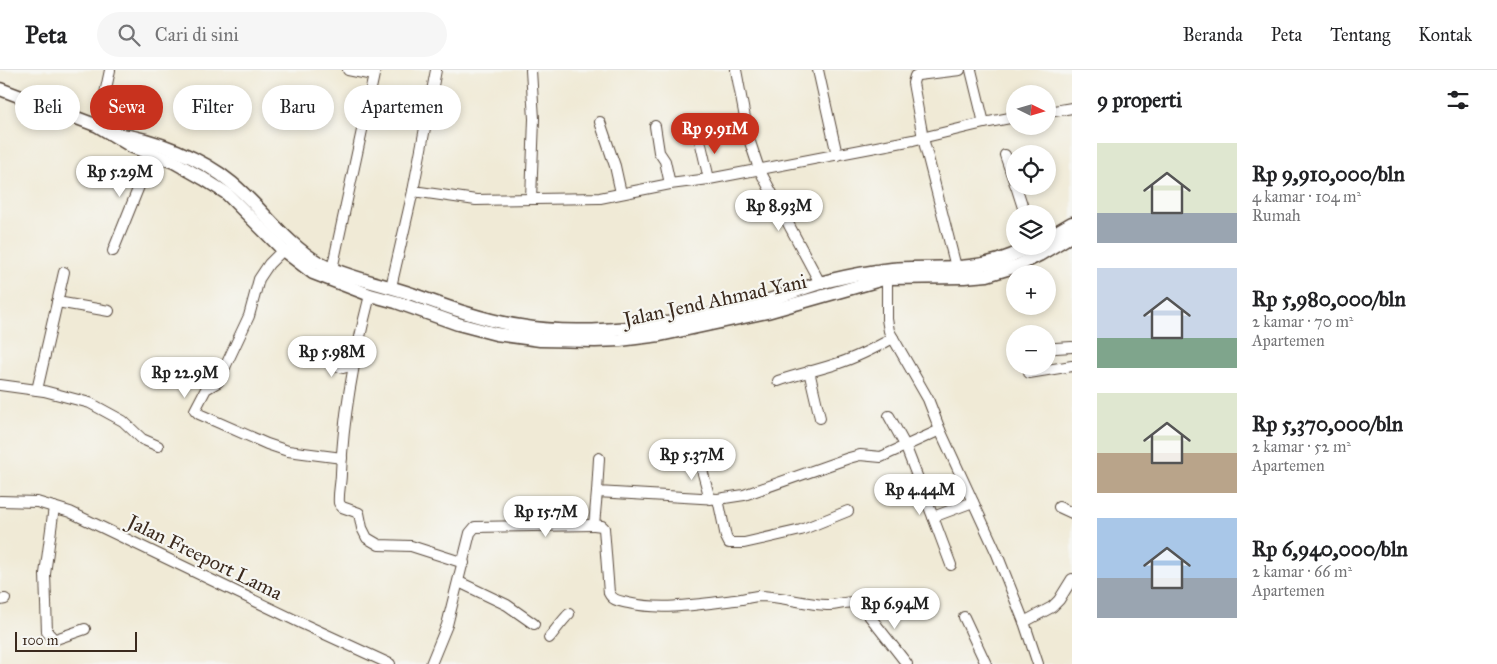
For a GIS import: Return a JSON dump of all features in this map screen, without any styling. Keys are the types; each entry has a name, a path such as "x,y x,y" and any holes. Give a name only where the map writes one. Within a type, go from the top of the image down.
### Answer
{"main road":[{"name":"Jalan Jend Ahmad Yani","path":"0,89 90,123"},
{"name":"Jalan Jend Ahmad Yani","path":"105,130 133,147 174,162 204,178 226,193 283,250 313,273 331,273 391,287 462,312 519,326 570,331 659,329 767,312 887,278 987,275 1011,268 1023,255"},
{"name":"Jalan Jend Ahmad Yani","path":"111,133 136,136 179,152 232,182 297,247 331,273 370,295 458,324 496,334 540,340 620,340 763,302 820,283 884,269 900,267 956,267 986,263 1017,255"},
{"path":"1056,232 1072,223"},
{"name":"Jalan Jend Ahmad Yani","path":"1056,245 1072,235"}],"street":[{"path":"107,85 110,70"},
{"path":"331,273 374,73 348,70"},
{"path":"391,287 413,191 436,70"},
{"path":"531,70 534,119 531,199"},
{"path":"736,70 749,138 760,169 820,283"},
{"path":"818,70 837,155"},
{"path":"956,267 923,138 913,83 915,76 918,75 960,70"},
{"path":"971,70 984,123"},
{"path":"1056,111 1072,108"},
{"path":"413,191 476,200 600,198 837,155 1006,119"},
{"path":"600,122 615,166 621,194"},
{"path":"655,126 659,152 665,161 670,184"},
{"path":"698,136 709,179"},
{"path":"113,251 152,154"},
{"path":"283,250 269,264 259,279 249,316 218,382 206,389 195,410 267,444 288,451 342,458"},
{"path":"37,390 64,272"},
{"path":"887,278 887,319 889,331 928,399 972,502 997,554 1024,622 1038,664"},
{"path":"370,295 354,366 343,434 339,503 342,507 359,513 362,528 367,538 383,546 411,546 464,563"},
{"path":"57,302 109,311"},
{"path":"778,382 839,363 869,351 893,338"},
{"path":"1056,348 1072,347"},
{"path":"313,356 343,368 354,366"},
{"path":"1056,369 1072,366"},
{"path":"809,371 820,418"},
{"path":"0,385 70,397 102,409 123,421 142,439 158,446"},
{"path":"889,416 905,445 951,566"},
{"path":"597,492 714,499 744,495 849,458 860,455 880,457 940,430"},
{"path":"594,525 599,458"},
{"path":"703,460 702,470 714,499 727,541 744,543 801,530 848,511"},
{"name":"Jalan Freeport Lama","path":"0,501 36,502 88,519 385,663"},
{"path":"933,517 972,502"},
{"path":"1059,506 1072,512"},
{"path":"54,507 45,574 47,632 56,639 85,629"},
{"path":"431,664 443,637 464,563 470,533 476,527 594,525 604,528 609,593 610,596 617,600 640,606 700,604 758,596 828,606 847,601 855,602 860,604 907,664"},
{"path":"1024,622 1052,607 1059,600 1072,579"},
{"path":"459,582 506,605 534,624"},
{"path":"549,638 565,616 569,614"},
{"path":"964,617 986,664"}]}
